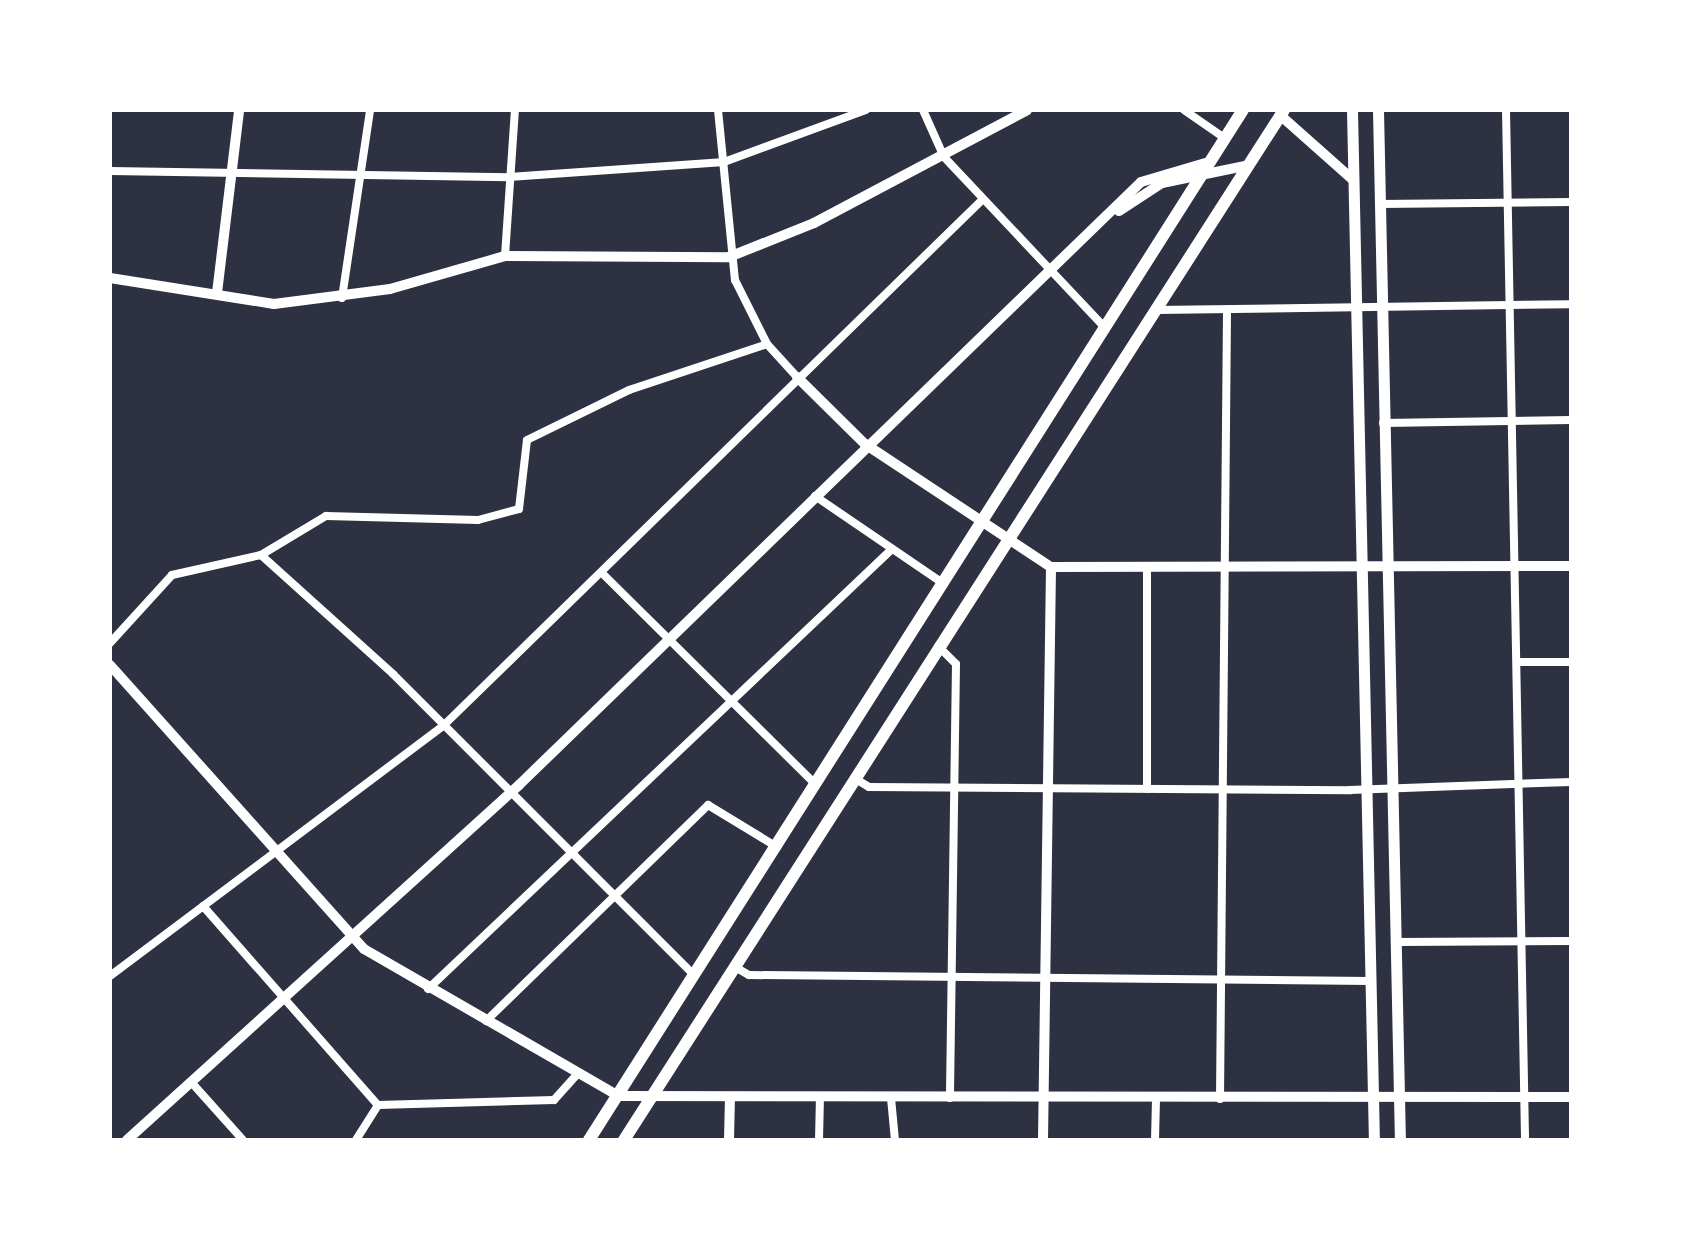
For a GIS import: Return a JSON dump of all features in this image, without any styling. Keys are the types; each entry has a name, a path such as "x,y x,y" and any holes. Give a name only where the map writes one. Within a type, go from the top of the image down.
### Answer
{"highway":[{"path":"589,1140 1242,110"},
{"path":"624,1140 1007,533 1282,113"}],"main road":[{"path":"1352,110 1374,1140"},
{"path":"1378,110 1400,1140"}],"street":[{"path":"217,293 239,110"},
{"path":"342,298 370,110"},
{"path":"505,256 515,110"},
{"path":"718,110 730,257 767,344 865,444 1007,533 1051,567 1571,566"},
{"path":"110,171 509,177 724,162 866,110"},
{"path":"923,110 944,158 1103,326"},
{"path":"110,278 274,304 342,298 505,256 730,257 944,158 1027,110"},
{"path":"1184,110 1223,137"},
{"path":"1506,110 1523,783 1525,1140"},
{"path":"1282,113 1352,180"},
{"path":"127,1140 510,794 1048,269 1142,192 1203,169 1245,166"},
{"path":"110,976 443,726 605,576 797,376 982,200"},
{"path":"1379,204 1571,202"},
{"path":"1150,310 1571,304"},
{"path":"1220,1099 1227,310"},
{"path":"110,643 172,575 261,555 326,516 478,520 520,509 527,440 629,390 767,344"},
{"path":"1383,423 1571,420"},
{"path":"815,496 944,584"},
{"path":"428,988 891,550"},
{"path":"261,555 443,726 694,975"},
{"path":"1042,1140 1051,567"},
{"path":"1147,567 1147,789"},
{"path":"605,576 816,784"},
{"path":"937,645 956,664 950,1098"},
{"path":"1520,662 1571,662"},
{"path":"110,665 353,938 428,988 619,1096 1374,1101 1571,1097"},
{"path":"854,778 868,787 953,788 1366,790 1571,782"},
{"path":"486,1021 708,805 777,847"},
{"path":"203,906 378,1105 554,1100 578,1073"},
{"path":"1397,942 1571,940"},
{"path":"735,966 749,975 1371,981"},
{"path":"192,1083 243,1140"},
{"path":"729,1140 730,1097"},
{"path":"820,1097 820,1140"},
{"path":"891,1098 895,1140"},
{"path":"1155,1140 1156,1099"},
{"path":"356,1140 378,1105"}]}
